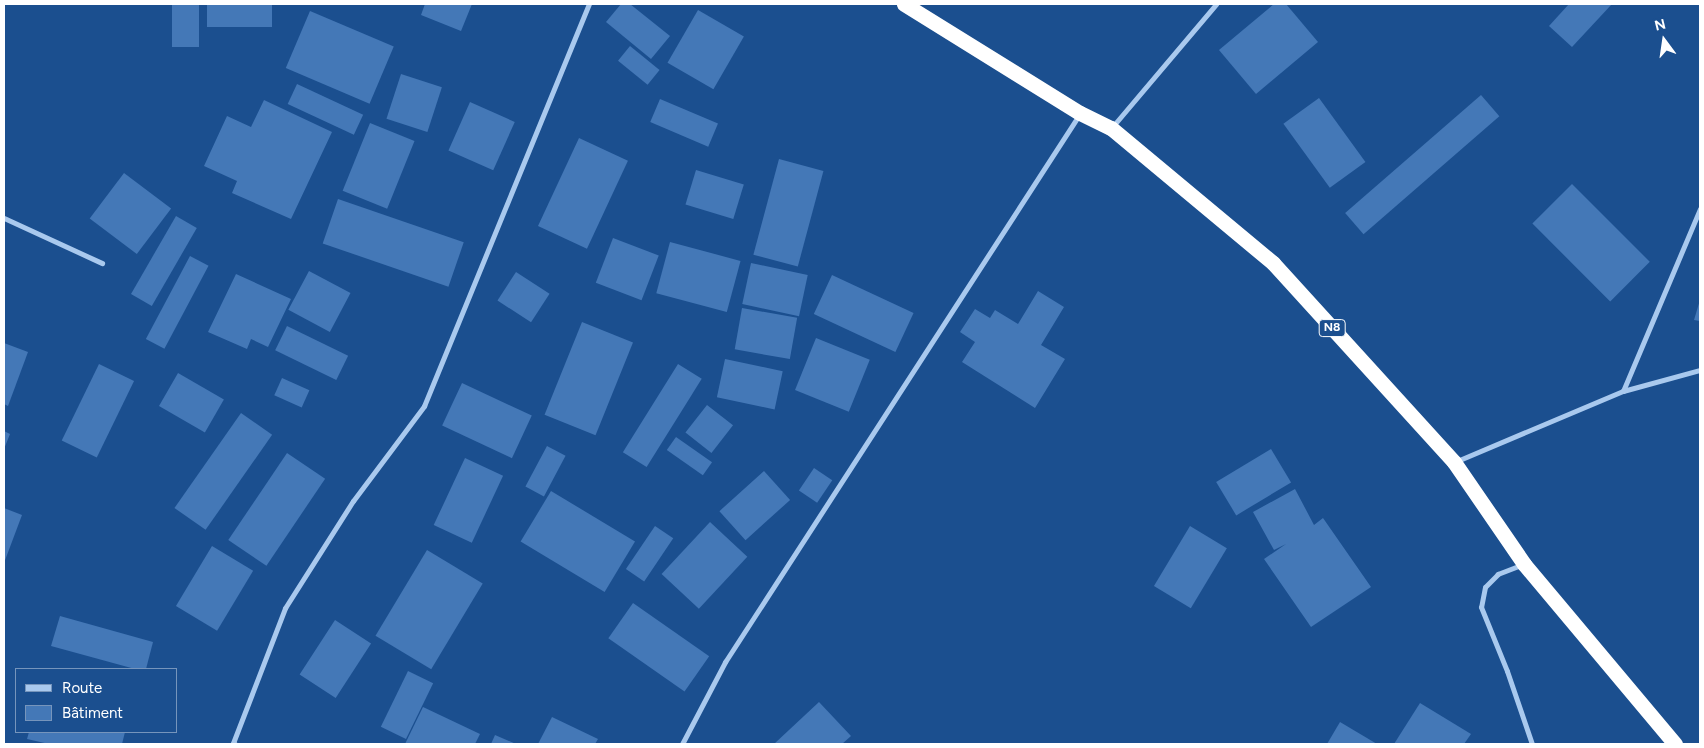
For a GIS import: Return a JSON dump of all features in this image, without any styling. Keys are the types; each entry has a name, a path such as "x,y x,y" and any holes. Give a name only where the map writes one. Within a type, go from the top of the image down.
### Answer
{"highway":[{"name":"N8","path":"904,4 1080,113 1111,128 1273,263 1454,462 1524,564 1675,744"}],"street":[{"path":"234,744 285,608 352,500 424,406 589,4"},
{"path":"1111,128 1216,4"},
{"path":"682,744 725,662 1080,113"},
{"path":"1623,391 1700,209"},
{"path":"4,218 102,263"},
{"path":"1454,462 1623,391 1700,370"},
{"path":"1524,564 1498,574 1485,587 1481,607 1507,671 1532,744"}],"building":[{"path":"172,4 199,4 199,47 172,47"},
{"path":"207,4 272,4 272,27 207,27"},
{"path":"425,4 472,4 461,31 421,15"},
{"path":"621,4 630,4 670,36 651,59 606,22"},
{"path":"1274,4 1286,4 1318,42 1256,94 1219,50"},
{"path":"1569,4 1612,4 1572,47 1549,26"},
{"path":"698,10 744,36 713,89 668,63"},
{"path":"310,11 394,47 370,104 286,68"},
{"path":"630,46 660,70 648,85 618,61"},
{"path":"401,74 442,87 427,132 386,119"},
{"path":"297,84 363,115 354,135 288,104"},
{"path":"1481,95 1499,116 1364,234 1345,213"},
{"path":"1319,98 1365,162 1330,188 1283,124"},
{"path":"660,99 718,124 708,147 650,122"},
{"path":"264,100 332,132 291,219 232,193 237,181 204,166 227,116 251,127"},
{"path":"470,102 515,122 493,170 448,150"},
{"path":"370,123 415,141 387,209 343,191"},
{"path":"579,138 628,161 587,249 538,226"},
{"path":"779,159 823,171 798,267 753,255"},
{"path":"696,170 744,185 733,219 685,204"},
{"path":"124,173 171,209 137,254 90,219"},
{"path":"1572,184 1650,262 1610,301 1532,224"},
{"path":"338,199 464,242 448,287 323,243"},
{"path":"176,216 197,228 152,306 131,294"},
{"path":"613,238 659,256 642,300 596,283"},
{"path":"670,242 741,261 727,312 656,293"},
{"path":"190,256 209,266 164,349 146,339"},
{"path":"751,263 808,275 799,316 742,304"},
{"path":"309,271 350,293 330,332 288,310"},
{"path":"516,272 550,294 531,322 497,301"},
{"path":"236,274 291,299 268,347 251,339 247,349 208,332"},
{"path":"832,275 914,313 895,352 814,314"},
{"path":"1038,291 1064,307 1041,345 1065,359 1035,408 962,362 975,342 960,332 975,309 990,318 995,310 1018,324"},
{"path":"1700,300 1700,321 1694,320"},
{"path":"742,308 797,318 790,359 735,349"},
{"path":"582,322 633,343 596,435 545,415"},
{"path":"287,326 348,356 336,380 275,350"},
{"path":"816,338 870,360 849,412 795,390"},
{"path":"4,343 28,352 8,406 4,404"},
{"path":"725,359 783,371 775,409 717,397"},
{"path":"99,364 134,381 97,457 62,440"},
{"path":"678,364 702,379 647,467 623,452"},
{"path":"178,373 224,400 205,432 159,406"},
{"path":"282,378 309,390 302,408 274,395"},
{"path":"462,383 532,416 512,458 442,426"},
{"path":"707,405 733,425 711,453 685,433"},
{"path":"241,413 272,435 206,530 174,508"},
{"path":"4,431 10,434 4,449"},
{"path":"676,437 712,462 703,475 667,450"},
{"path":"547,446 566,456 544,496 525,487"},
{"path":"1271,449 1291,482 1236,515 1216,482"},
{"path":"287,453 325,479 266,566 228,540"},
{"path":"465,458 503,476 472,543 434,525"},
{"path":"814,468 832,480 817,503 799,490"},
{"path":"764,471 790,500 746,540 719,511"},
{"path":"1295,489 1314,525 1323,518 1371,587 1311,627 1264,559 1286,544 1274,550 1253,512"},
{"path":"551,491 635,541 605,592 521,542"},
{"path":"4,508 22,515 4,563"},
{"path":"710,522 747,557 699,609 662,574"},
{"path":"655,526 673,538 644,581 626,569"},
{"path":"1190,526 1227,548 1191,608 1154,586"},
{"path":"212,546 253,571 217,631 176,606"},
{"path":"427,550 483,583 431,669 375,636"},
{"path":"633,603 709,656 685,692 608,638"},
{"path":"60,616 153,642 146,668 131,668 51,646"},
{"path":"335,620 371,643 336,698 300,675"},
{"path":"408,671 433,683 406,739 381,727"},
{"path":"819,702 851,736 842,744 774,744"},
{"path":"1420,703 1471,734 1464,744 1394,744"},
{"path":"423,707 480,734 475,744 405,744"},
{"path":"552,717 598,739 595,744 538,744"},
{"path":"1340,722 1377,744 1327,744"},
{"path":"29,733 125,733 122,744 49,744 27,739"},
{"path":"495,735 516,744 491,744"}]}
